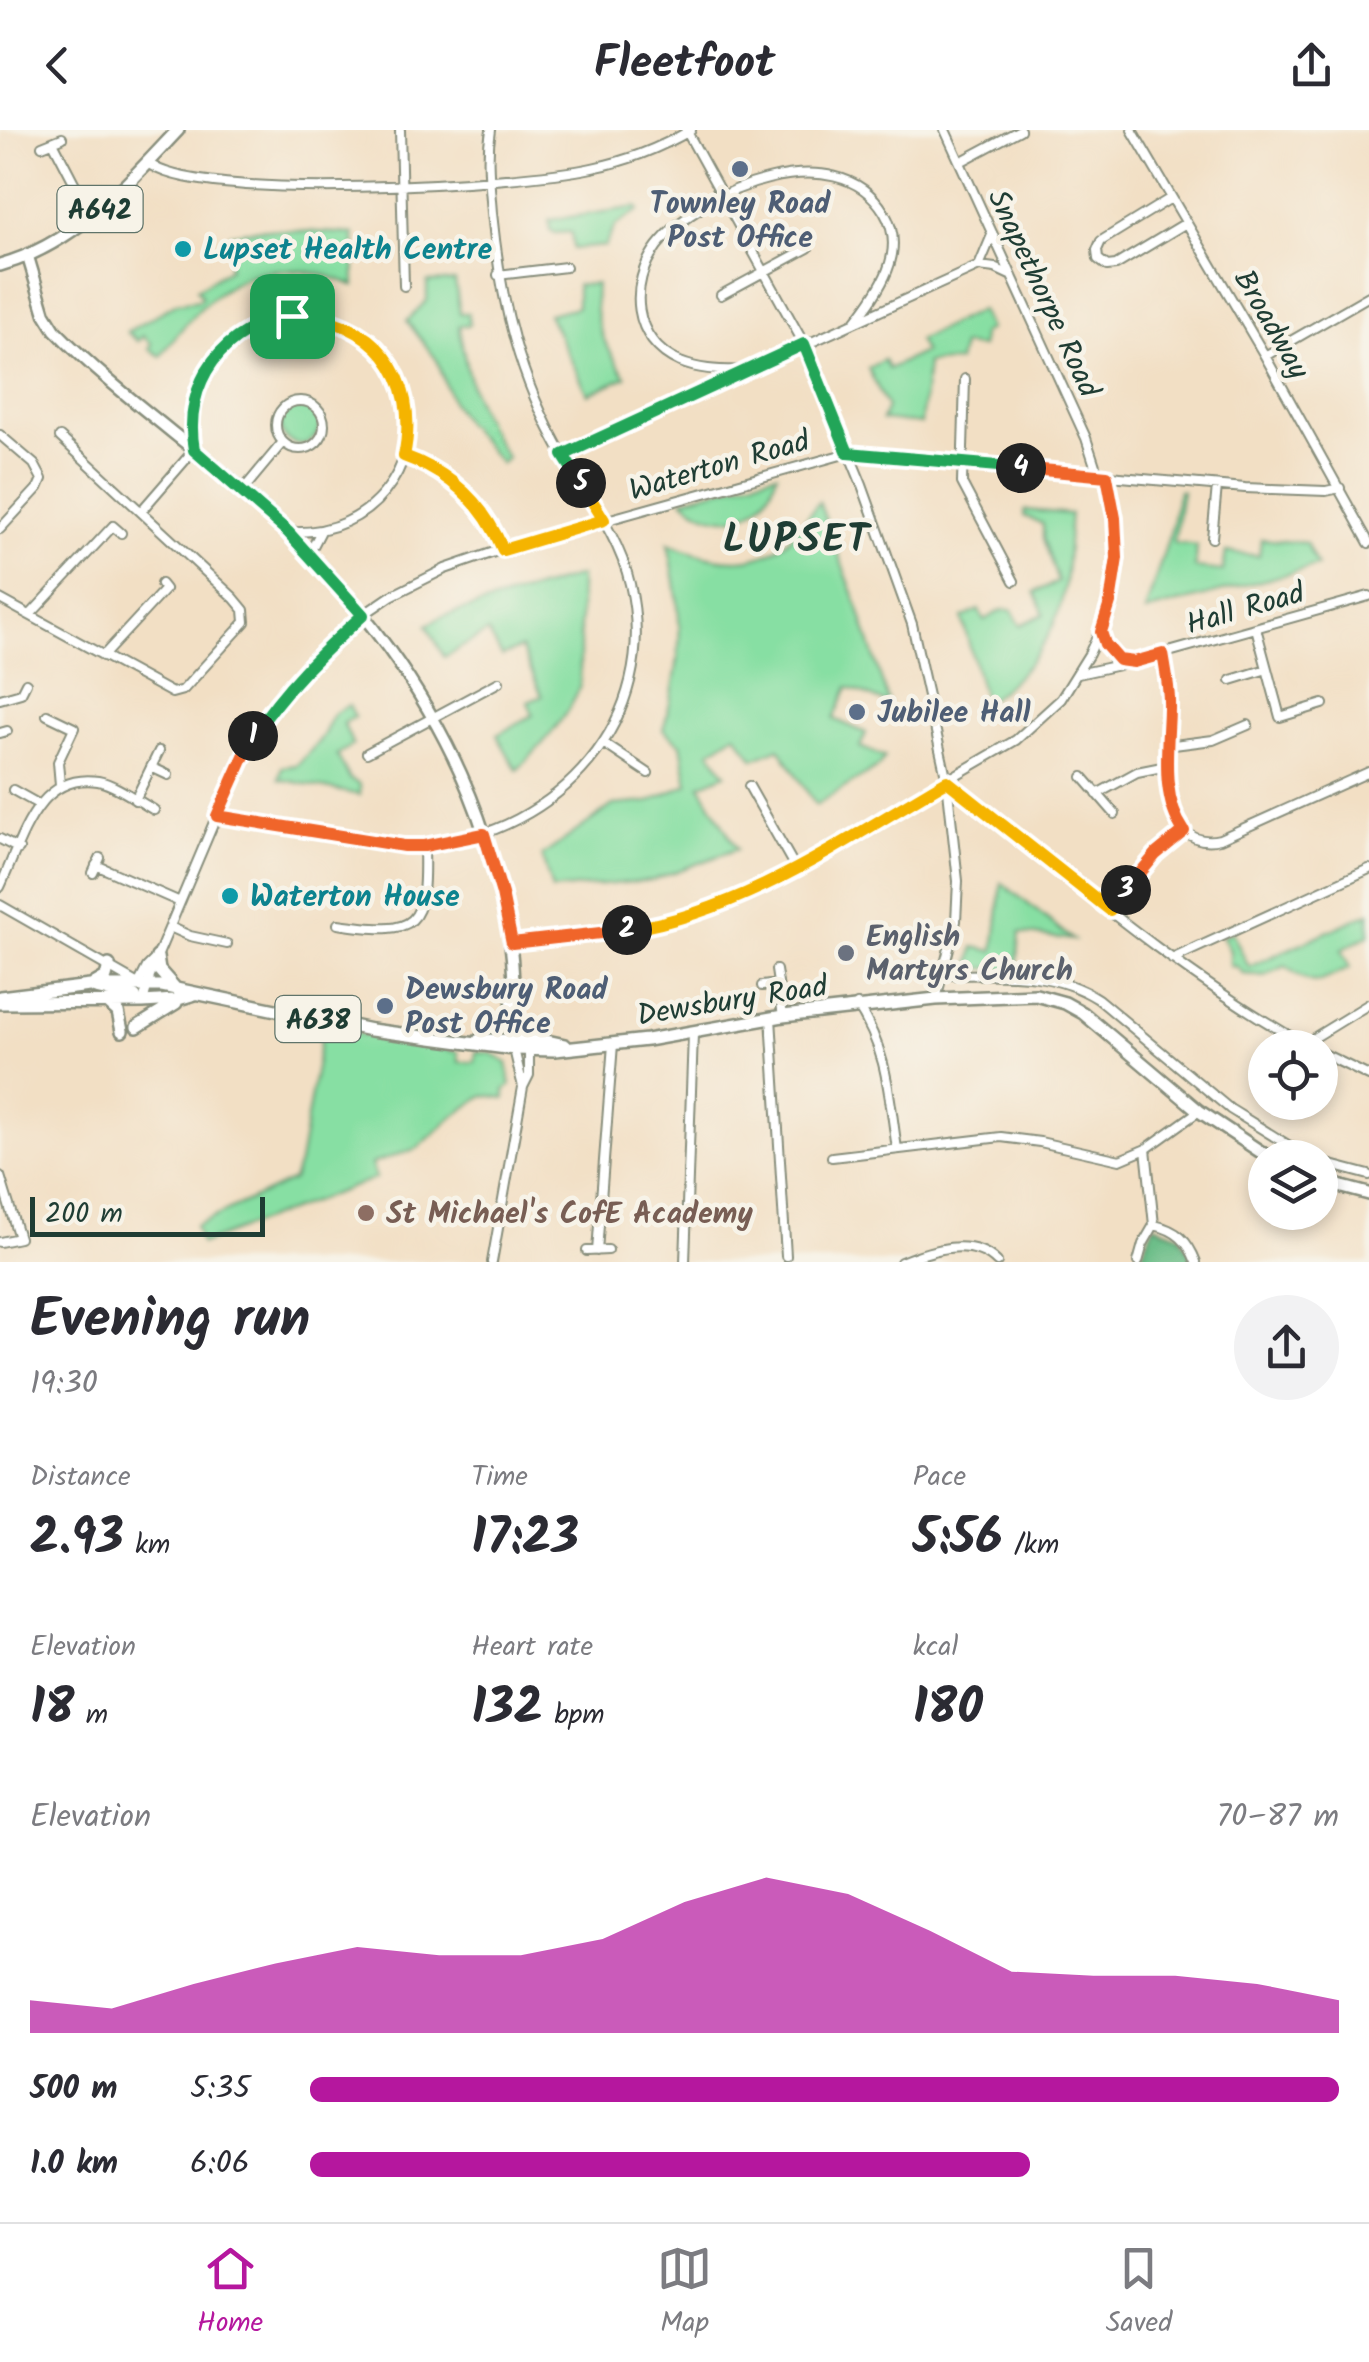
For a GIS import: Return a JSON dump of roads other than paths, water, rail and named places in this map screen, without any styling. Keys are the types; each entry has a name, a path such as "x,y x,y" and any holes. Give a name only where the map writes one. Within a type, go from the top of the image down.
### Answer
{"highway":[{"name":"A642","path":"0,265 28,257 92,217 178,130"},
{"path":"136,1027 185,994 159,970 155,959"},
{"path":"90,986 106,977 109,966"},
{"name":"Dewsbury Road","path":"0,1000 90,986 230,998 371,1030 467,1042 569,1046 693,1034 857,1005 1036,995 1066,1003 1199,1110 1248,1143"},
{"name":"Dewsbury Road","path":"0,1000 106,1002 140,993 185,994"},
{"path":"106,1002 118,1012 122,1031"},
{"path":"1338,1186 1369,1194"}],"main road":[{"path":"28,257 45,314 55,330 288,532 398,660 457,764 502,894 512,943 512,1044"},
{"path":"515,1001 527,1044"}],"street":[{"path":"400,130 404,286"},
{"path":"217,816 384,844 424,846 484,834 524,817 559,793 588,765 604,743 627,688 634,635 630,584 618,546 563,455 518,356 498,275 488,181 491,130"},
{"name":"Snapethorpe Road","path":"512,943 668,923 727,903 796,869 1016,740 1039,722 1078,674 1101,632 1117,558 1115,518 1103,475 945,130"},
{"path":"960,162 1020,130"},
{"name":"Broadway","path":"1132,130 1369,543"},
{"path":"148,162 168,174 202,180 402,186 488,181 594,168 647,152 688,131 804,344 912,624 954,825 956,921 936,999"},
{"path":"42,146 57,140 92,217"},
{"path":"748,370 704,370 678,362 650,338 640,314 638,286 659,243 682,222 722,196 763,180 806,174 838,178 864,188 892,231 893,249 879,292 856,322"},
{"path":"1171,198 1102,241 1098,259 1107,266 1116,266 1186,223"},
{"path":"978,266 992,235"},
{"path":"721,295 808,248"},
{"path":"563,455 978,266 1012,276"},
{"path":"498,275 566,268"},
{"path":"879,292 894,305"},
{"path":"1265,356 1365,298 1369,312"},
{"path":"142,510 194,450 194,403 198,386 216,356 242,332 258,324 274,318 310,316 344,324 385,356 407,404 408,439 397,474 373,505 340,525 321,531 288,532"},
{"path":"704,370 704,391"},
{"path":"966,379 962,483 1014,581"},
{"path":"294,401 314,404 324,420 320,440 302,449 284,442 278,434 278,414 294,401"},
{"path":"0,435 34,464 42,479 0,529"},
{"path":"0,599 176,694 188,686 245,622 240,604 60,437"},
{"path":"243,490 284,442"},
{"name":"Waterton Road","path":"140,993 247,744 280,695 363,615 420,580 604,520 848,453 1218,486 1326,491 1340,488"},
{"path":"404,456 430,466 464,491 483,512 503,550"},
{"path":"1212,538 1218,486"},
{"path":"30,615 113,526 121,532"},
{"path":"309,554 321,531"},
{"path":"103,656 165,589 160,584"},
{"name":"Hall Road","path":"1078,674 1369,596"},
{"path":"1256,628 1280,717 1323,704"},
{"path":"1101,632 1111,653 1119,660 1134,662"},
{"path":"1163,654 1169,708 1167,766 1176,816 1184,831 1203,841 1220,839 1369,772"},
{"path":"1237,676 1267,669"},
{"path":"367,753 499,682"},
{"path":"0,699 21,693 26,683"},
{"path":"47,715 78,729 58,762 60,784"},
{"path":"1166,746 1213,740 1248,725"},
{"path":"604,743 648,773"},
{"path":"135,800 160,751"},
{"path":"1098,794 1138,772 1167,766"},
{"path":"152,768 168,775"},
{"path":"1083,777 1115,814"},
{"path":"0,886 38,804 60,784 99,781 154,810"},
{"path":"947,781 1172,959 1281,1030"},
{"path":"749,786 796,869"},
{"path":"13,790 38,804"},
{"path":"1110,910 1156,854 1184,831"},
{"path":"0,839 19,849"},
{"path":"338,924 385,930 409,922 425,893 424,846"},
{"path":"96,866 180,902"},
{"path":"1172,959 1369,869"},
{"path":"0,905 109,966 140,993"},
{"path":"170,927 190,936 228,944"},
{"path":"776,970 786,1256"},
{"path":"942,975 1024,975 1072,985 1098,1000 1234,1112 1280,1140"},
{"path":"762,986 778,984"},
{"path":"1327,1030 1369,1004"},
{"path":"857,1005 874,1030 882,1057 897,1149"},
{"path":"685,1262 693,1034"},
{"path":"512,1044 523,1088"},
{"path":"492,1262 523,1088 529,1075 527,1044"},
{"path":"597,1251 613,1044"},
{"path":"1338,1061 1369,1076"},
{"path":"832,1157 1001,1136 1112,1160 1127,1159 1199,1110"},
{"path":"1138,1262 1142,1244 1154,1225 1146,1149"},
{"path":"1338,1167 1369,1175"},
{"path":"0,1176 18,1238 0,1242"},
{"path":"1154,1225 1180,1234 1196,1262"},
{"path":"901,1262 950,1248 984,1252 998,1262"},
{"path":"586,1252 608,1250"}],"place":[{"name":"Townley Road Post Office","path":"740,169"},
{"name":"Lupset Health Centre","path":"183,249"},
{"name":"Jubilee Hall","path":"857,712"},
{"name":"Waterton House","path":"230,896"},
{"name":"English Martyrs Church","path":"846,953"},
{"name":"Dewsbury Road Post Office","path":"385,1006"},
{"name":"St Michael's CofE Academy","path":"366,1213"}],"district":[{"name":"LUPSET","path":"797,538"}]}
